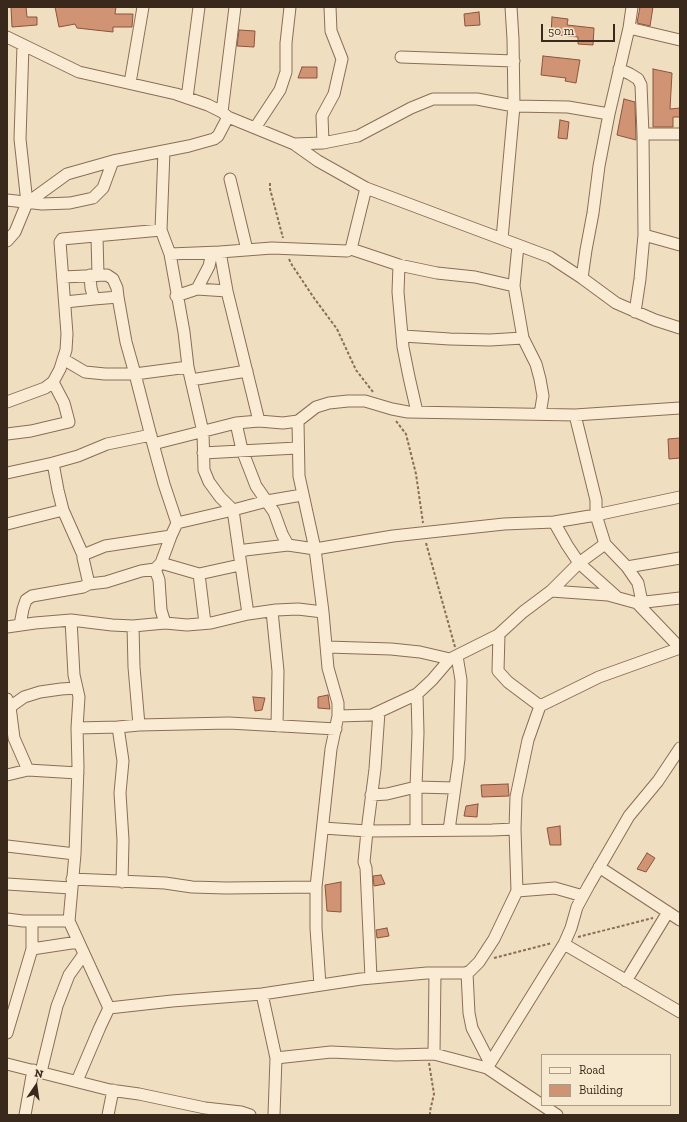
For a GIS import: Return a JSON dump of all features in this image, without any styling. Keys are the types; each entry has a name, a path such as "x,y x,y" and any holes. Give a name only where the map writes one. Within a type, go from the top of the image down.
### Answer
{"street":[{"path":"130,83 142,7"},
{"path":"187,98 199,7"},
{"path":"27,203 67,174 113,161 214,139 218,136 225,114 235,7"},
{"path":"255,128 280,90 286,72 286,43 290,7"},
{"path":"323,143 322,116 334,94 342,59 331,31 330,7"},
{"path":"502,239 514,106 514,61 511,7"},
{"path":"582,278 599,166 609,114 629,28 632,7"},
{"path":"629,28 680,40"},
{"path":"7,37 79,72 130,83 208,105 255,128 294,144 318,161 366,188 550,257 616,303 635,312 680,328"},
{"path":"7,241 15,232 27,203 20,139 23,44"},
{"path":"401,58 514,61"},
{"path":"619,69 638,79 641,85 644,235 640,280 635,312"},
{"path":"294,144 323,143 358,136 411,108 433,99 477,99 514,106 568,107 609,114"},
{"path":"643,134 680,134"},
{"path":"164,151 161,230 170,254 176,296 184,332 188,367 203,432 204,470 209,482 220,497 233,510 248,614"},
{"path":"7,200 42,204 70,203 93,198 103,188 113,161"},
{"path":"230,179 247,250"},
{"path":"351,249 366,188"},
{"path":"7,402 45,388 53,382 60,369 66,350 67,334 60,242 62,239 161,230"},
{"path":"644,235 680,245"},
{"path":"94,299 91,288 94,275 97,237"},
{"path":"518,245 514,286 523,338 536,364 540,380 543,396 540,414"},
{"path":"170,254 216,253 272,248 341,252 351,249 399,265 475,277 514,286"},
{"path":"197,289 216,253"},
{"path":"216,253 227,291 259,421"},
{"path":"399,265 398,292 403,336 409,377 417,412"},
{"path":"63,277 107,275 113,279 117,288 126,342 164,484 177,523 158,566 161,610 165,623"},
{"path":"176,296 197,289 227,291"},
{"path":"65,302 118,297"},
{"path":"403,336 458,340 523,338"},
{"path":"63,359 84,372 105,374 135,374 188,367"},
{"path":"191,380 247,372"},
{"path":"7,434 31,431 69,422 64,403 53,382"},
{"path":"7,473 78,456 107,444 152,440 203,432 236,423 259,421 283,423 298,421 316,408 329,403 348,401 365,402 408,412 575,415 680,408"},
{"path":"109,1008 172,1001 262,994 371,978 434,973 467,973 479,962 494,939 517,890 515,829 516,797 528,740 540,706 599,677 680,648 640,603 638,583 627,567 605,544 596,515 596,500 575,415"},
{"path":"298,421 297,448 299,476 315,549 327,647 328,668 338,703 338,716 331,749 316,887 316,928 320,985"},
{"path":"236,423 242,450 256,486 274,512 282,534 288,545"},
{"path":"203,453 297,448"},
{"path":"53,463 63,510 83,555 89,584"},
{"path":"177,523 302,494"},
{"path":"238,553 245,550 288,545 315,549 423,532 504,524 554,522 596,515 680,497"},
{"path":"7,524 63,510"},
{"path":"554,522 579,563 618,598"},
{"path":"83,555 105,546 171,536"},
{"path":"338,716 372,715 416,694 432,680 453,657 499,634 523,612 551,591 579,563 605,544"},
{"path":"627,567 680,558"},
{"path":"20,625 22,609 26,600 32,596 106,582 158,566 199,574 240,565"},
{"path":"199,574 205,623"},
{"path":"551,591 608,595 640,603 680,598"},
{"path":"7,627 72,620 112,626 165,623 187,625 211,623 248,614 298,608 323,612"},
{"path":"272,611 278,671 277,726"},
{"path":"72,620 74,675 78,696 78,772 75,854 69,921 109,1008"},
{"path":"133,626 134,667 139,725"},
{"path":"499,634 498,671 508,682 540,706"},
{"path":"327,647 391,649 453,657"},
{"path":"449,830 459,759 459,718 461,701 461,680 453,657"},
{"path":"28,770 14,738 8,707 24,698 40,692 77,688"},
{"path":"416,694 418,733 416,830"},
{"path":"371,978 366,868 364,862 375,769 378,712"},
{"path":"77,728 229,723 336,729"},
{"path":"118,727 123,761 120,793 123,840 122,882"},
{"path":"489,1065 564,942 583,896 629,816 658,782 680,748"},
{"path":"7,775 28,770 78,772"},
{"path":"371,795 387,794 416,787 455,788"},
{"path":"353,830 368,819"},
{"path":"323,828 367,831 515,829"},
{"path":"7,846 75,854"},
{"path":"599,867 680,920"},
{"path":"7,884 122,882 164,883 192,887 226,888 316,887"},
{"path":"517,890 555,888 583,896"},
{"path":"626,981 668,912"},
{"path":"7,919 69,921"},
{"path":"7,1033 32,949 32,921"},
{"path":"32,949 78,942"},
{"path":"564,942 626,981 680,1012"},
{"path":"25,1115 57,1006 69,975 84,954"},
{"path":"431,1054 434,973"},
{"path":"467,973 469,1013 472,1028 489,1065"},
{"path":"262,994 276,1058 274,1115"},
{"path":"77,1081 109,1008"},
{"path":"276,1058 332,1052 396,1055 431,1054 489,1065 541,1104"},
{"path":"7,1064 210,1112 241,1112 250,1115"},
{"path":"108,1115 113,1090"},
{"path":"544,1106 557,1115"}],"path":[{"path":"270,183 270,189 285,249 292,265 337,329 356,370 373,392"},
{"path":"385,407 406,434 416,474 423,532 452,635 453,657"},
{"path":"488,959 564,942 654,918"},
{"path":"430,1115 434,1094 431,1054"}],"building":[{"path":"11,7 26,7 27,17 37,17 37,25 12,27"},
{"path":"55,7 116,7 115,14 133,14 132,27 113,27 113,32 77,28 75,24 59,27"},
{"path":"640,7 653,7 650,26 637,23"},
{"path":"479,12 480,25 465,26 464,14"},
{"path":"552,17 568,19 567,25 594,28 593,45 578,44 578,37 551,34"},
{"path":"239,30 255,31 254,47 237,46"},
{"path":"543,56 580,60 576,83 565,81 566,78 541,75"},
{"path":"302,67 317,67 317,78 298,78"},
{"path":"653,69 672,73 670,109 680,108 680,117 673,117 673,127 653,127"},
{"path":"624,99 635,102 636,140 617,135"},
{"path":"560,120 569,122 567,139 558,138"},
{"path":"680,438 680,458 669,459 668,439"},
{"path":"328,695 330,709 318,708 318,697"},
{"path":"253,697 265,698 262,710 255,711"},
{"path":"508,784 509,796 482,797 481,785"},
{"path":"478,804 477,817 464,816 466,806"},
{"path":"560,826 561,845 550,845 547,828"},
{"path":"647,853 655,858 646,872 637,869"},
{"path":"381,875 385,884 374,886 373,876"},
{"path":"341,882 341,912 327,911 325,885"},
{"path":"387,928 389,936 377,938 376,930"}]}
